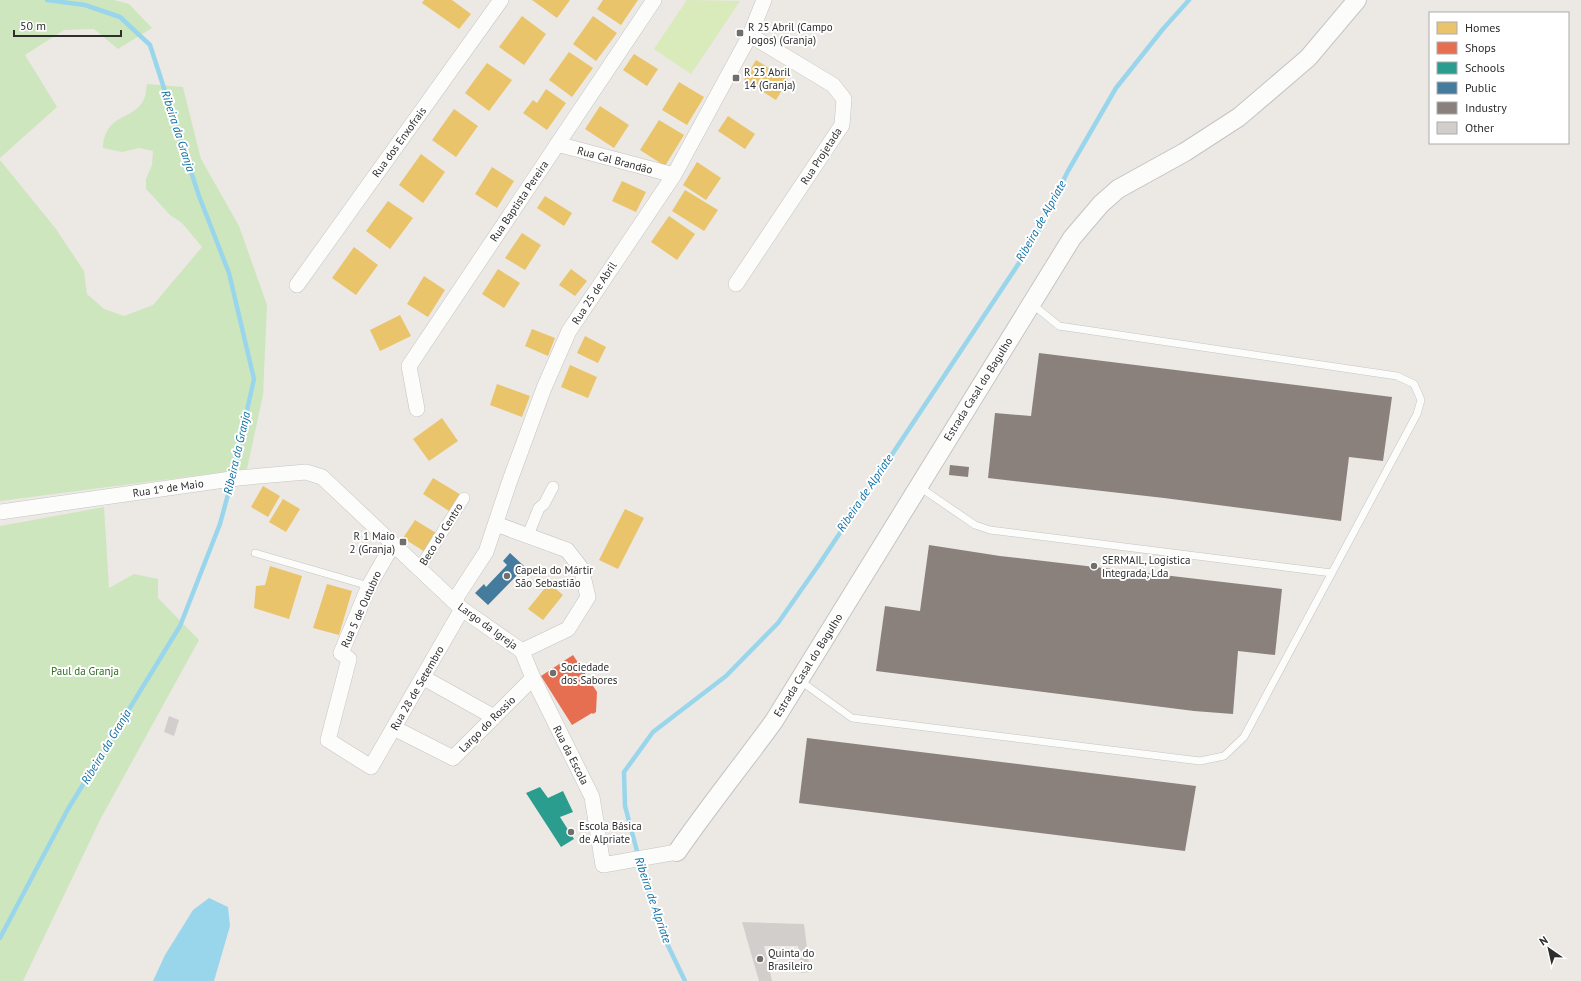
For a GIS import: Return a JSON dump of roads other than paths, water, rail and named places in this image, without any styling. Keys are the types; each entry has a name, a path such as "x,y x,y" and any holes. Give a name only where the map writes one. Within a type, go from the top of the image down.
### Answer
{"street":[{"name":"Rua dos Enxofrais","path":"297,285 501,0"},
{"name":"Rua Baptista Pereira","path":"417,410 409,366 654,0"},
{"name":"Rua 25 de Abril","path":"458,605 486,552 509,483 542,395 569,331 674,175 750,35 764,0"},
{"name":"Estrada Casal do Bagulho","path":"677,852 706,808 757,744 799,680 1072,238 1101,204 1118,190 1185,152 1239,117 1308,58 1358,0"},
{"name":"Rua Projetada","path":"736,284 842,125 844,99 833,85 750,35"},
{"name":"Rua Cal Brandão","path":"557,144 674,175"},
{"name":"Rua 1º de Maio","path":"0,512 233,479 306,472 322,477 458,605"},
{"path":"528,535 540,508 544,504 553,487"},
{"name":"Beco do Centro","path":"419,569 464,498"},
{"path":"496,524 567,550 581,568 588,597 568,629 522,651"},
{"name":"Rua 5 de Outubro","path":"371,767 328,740 349,659 341,653 369,586 393,544"},
{"name":"Largo da Igreja","path":"458,605 522,651"},
{"name":"Rua 28 de Setembro","path":"371,767 424,678 458,605"},
{"name":"Rua da Escola","path":"522,651 533,678 592,796 603,865 657,854 677,852"},
{"path":"424,678 494,717"},
{"name":"Largo do Rossio","path":"394,728 453,758 533,678"}],"lane":[{"path":"799,680 852,718 1200,761 1224,756 1244,737 1417,414 1421,400 1414,384 1397,376 1059,326 1032,304"},
{"path":"918,486 975,525 990,530 1332,573"},
{"path":"255,553 369,586"}],"water":[{"path":"209,898 228,907 230,926 214,981 153,981 165,955 193,910"}],"waterway":[{"name":"Ribeira da Granja","path":"0,938 68,809 180,626 220,524 230,487 254,379 229,273 199,196 150,45 120,17 85,5 47,0"},
{"name":"Ribeira de Alpriate","path":"685,981 660,929 642,870 625,806 624,772 653,732 726,676 778,623 820,563 1033,242 1068,171 1116,88 1163,29 1189,0"}],"place":[{"name":"R 25 Abril (Campo Jogos) (Granja)","path":"740,33"},
{"name":"R 25 Abril 14 (Granja)","path":"736,78"},
{"name":"R 1 Maio 2 (Granja)","path":"403,542"},
{"name":"SERMAIL, Logística Integrada, Lda","path":"1094,566"},
{"name":"Capela do Mártir São Sebastião","path":"507,576"},
{"name":"Sociedade dos Sabores","path":"553,673"},
{"name":"Escola Básica de Alpriate","path":"571,832"},
{"name":"Quinta do Brasileiro","path":"760,959"}],"park label":[{"name":"Paul da Granja","path":"85,671"}]}
